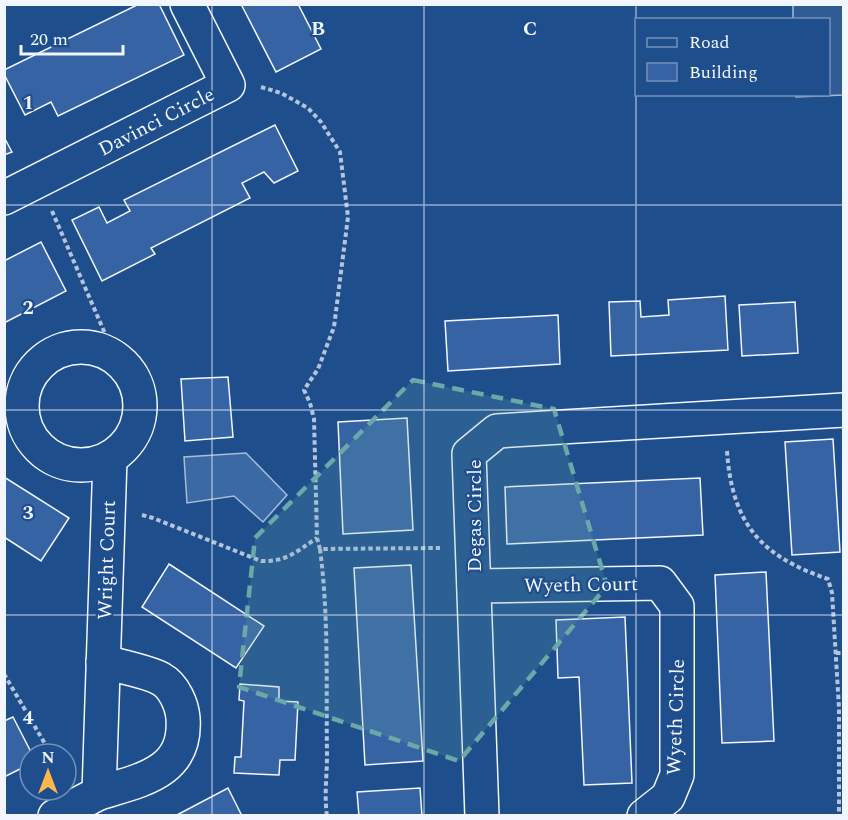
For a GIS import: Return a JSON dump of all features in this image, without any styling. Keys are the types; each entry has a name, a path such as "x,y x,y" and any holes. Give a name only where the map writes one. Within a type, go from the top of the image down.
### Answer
{"street":[{"name":"Davinci Circle","path":"4,198 228,85 187,4"},
{"path":"75,347 98,350 116,359 133,378 140,400 138,423 127,444 110,458 88,465 64,463 44,453 29,435 22,413 24,390 35,369 53,355 75,347"},
{"name":"Degas Circle","path":"482,816 470,454 497,431 843,410"},
{"name":"Wright Court","path":"99,793 110,458"},
{"name":"Wyeth Court","path":"474,586 660,583 677,606"},
{"name":"Wyeth Circle","path":"644,816 668,797 677,775 677,606"},
{"path":"55,816 99,793 151,777 167,766 179,750 184,731 183,711 175,693 162,679 103,662"}],"path":[{"path":"228,85 254,85 281,93 308,108 321,122 340,152 348,217 334,327 318,369 304,390 314,419 317,538 326,604 327,764 324,795 327,816"},
{"path":"43,179 60,233 116,359"},
{"path":"725,417 729,480 744,519 764,547 790,564 828,579 832,593 839,708 839,816"},
{"path":"108,512 153,518 261,561 274,562 288,558 317,538"},
{"path":"320,549 473,548"},
{"path":"836,653 843,652"},
{"path":"4,674 44,742"}],"highlighted area":[{"path":"413,380 554,409 607,586 459,761 239,687 255,538"}],"shaded area":[{"path":"793,5 843,5 843,95 830,96 830,18 793,18"},
{"path":"246,453 287,495 263,522 234,496 187,503 184,457"}],"building":[{"path":"139,4 159,4 184,55 58,116 51,102 25,115 4,70"},
{"path":"241,4 298,4 321,49 276,72"},
{"path":"275,125 298,171 274,183 264,172 242,183 250,198 151,248 155,254 102,281 72,220 99,207 107,223 130,211 124,200"},
{"path":"4,137 12,152 4,155"},
{"path":"41,242 66,291 4,323 4,261"},
{"path":"725,296 728,350 611,356 609,302 640,301 641,317 669,315 668,300"},
{"path":"795,302 798,353 742,356 739,305"},
{"path":"558,315 560,364 448,371 445,321"},
{"path":"228,377 233,437 185,441 181,379"},
{"path":"407,418 413,530 343,534 338,422"},
{"path":"833,439 840,552 792,555 785,442"},
{"path":"4,477 69,518 41,561 4,537"},
{"path":"700,478 703,535 507,544 505,487"},
{"path":"169,564 264,626 236,668 142,607"},
{"path":"411,565 423,761 365,765 354,568"},
{"path":"766,572 774,741 722,743 715,575"},
{"path":"625,617 632,783 584,785 579,677 558,678 556,620"},
{"path":"240,684 279,687 279,701 298,702 295,760 280,760 279,775 234,773 235,757 241,757 244,701 239,700"},
{"path":"13,717 26,742 18,742 18,770 4,777 4,721"},
{"path":"228,788 242,816 175,816"},
{"path":"420,788 422,816 359,816 357,792"}]}
